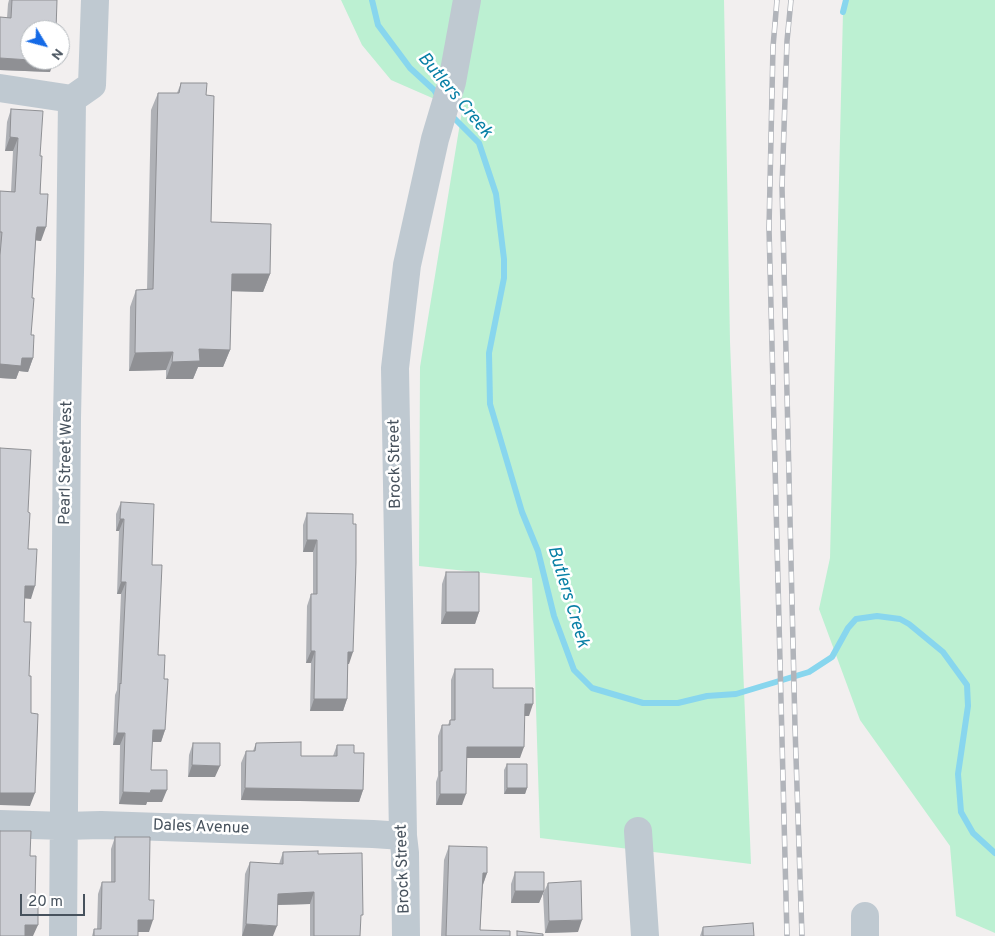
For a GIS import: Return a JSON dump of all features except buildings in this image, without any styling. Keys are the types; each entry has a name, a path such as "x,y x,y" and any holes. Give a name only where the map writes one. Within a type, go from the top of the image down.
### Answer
{"street":[{"path":"0,88 72,99 92,85 95,0"},
{"name":"Brock Street","path":"406,936 395,368 407,265 435,139 452,82 467,0"},
{"name":"Pearl Street West","path":"63,936 72,99"},
{"name":"Dales Avenue","path":"0,824 110,825 403,836"},
{"path":"638,831 645,936"}],"green space":[{"path":"341,0 724,0 730,342 751,864 540,838 532,578 419,566 420,367 462,111 391,80 362,45"},
{"path":"844,0 995,0 995,933 956,916 950,846 860,720 819,609 830,558"}],"waterway":[{"name":"Butlers Creek","path":"372,0 378,25 410,68 434,90 439,98"},
{"path":"843,12 846,0"},
{"name":"Butlers Creek","path":"450,114 479,143 496,194 504,259 504,278 489,353 490,404 522,512 538,551 554,616 574,670 592,688 643,703 678,703 707,696 736,694 809,672 832,657 848,628 856,619 877,616 900,619 909,624 943,652 967,685 968,706 958,774 961,812 973,833 995,853"}],"railway":[{"path":"777,0 773,47 769,228 787,936"},
{"path":"791,0 787,41 782,187 802,936"}]}
